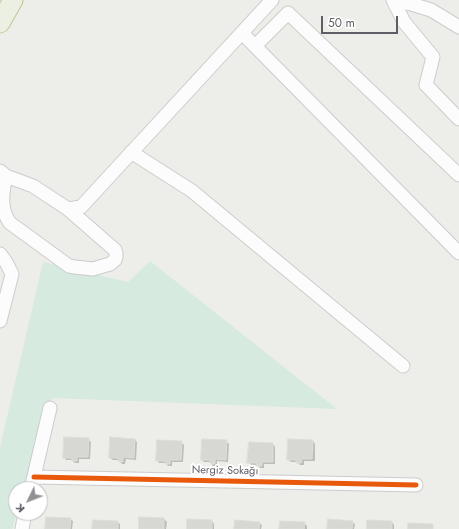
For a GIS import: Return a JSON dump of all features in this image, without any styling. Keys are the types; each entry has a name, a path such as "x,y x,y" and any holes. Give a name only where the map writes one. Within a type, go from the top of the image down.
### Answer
{"highway":[{"path":"0,23 13,0"}],"street":[{"path":"68,209 81,207 272,0"},
{"path":"394,2 408,3 431,10 459,27"},
{"path":"394,2 404,22 433,57 426,85 459,119"},
{"path":"255,46 288,13 459,175"},
{"path":"242,33 459,253"},
{"path":"131,152 192,191 403,366"},
{"path":"3,173 33,186 68,209 115,250 116,257 113,262 93,269 80,269 69,266 10,223 1,210 3,173"},
{"path":"0,254 12,274 0,321"},
{"path":"32,481 50,408"},
{"name":"Nergiz Sokağı","path":"48,483 416,485"}],"green space":[{"path":"150,261 337,409 52,398 26,481 8,481 8,521 14,521 12,529 0,529 0,447 43,262 128,282"}],"building":[{"path":"64,437 89,438 88,457 77,457 77,461 72,461 72,458 63,458"},
{"path":"110,437 135,439 134,458 123,457 123,462 118,461 118,458 109,458"},
{"path":"202,439 227,440 226,460 215,459 215,464 210,463 210,460 201,460"},
{"path":"288,439 313,440 312,459 302,459 301,463 296,463 296,460 287,460"},
{"path":"157,440 182,441 181,460 170,460 170,464 165,464 165,461 156,461"},
{"path":"249,442 273,443 273,462 262,462 262,466 256,466 257,463 247,463"},
{"path":"48,517 71,518 70,529 45,529 46,521 48,521"},
{"path":"139,517 164,518 164,529 139,529"},
{"path":"187,519 212,520 212,529 187,529"},
{"path":"328,519 353,521 352,529 327,529"},
{"path":"93,520 118,521 118,529 92,529"},
{"path":"235,520 260,522 259,529 234,529"},
{"path":"367,520 392,521 392,529 367,529"},
{"path":"280,521 305,522 304,529 279,529"},
{"path":"408,523 433,524 433,529 408,529"}],"cycle path":[{"path":"34,477 416,485"}]}
